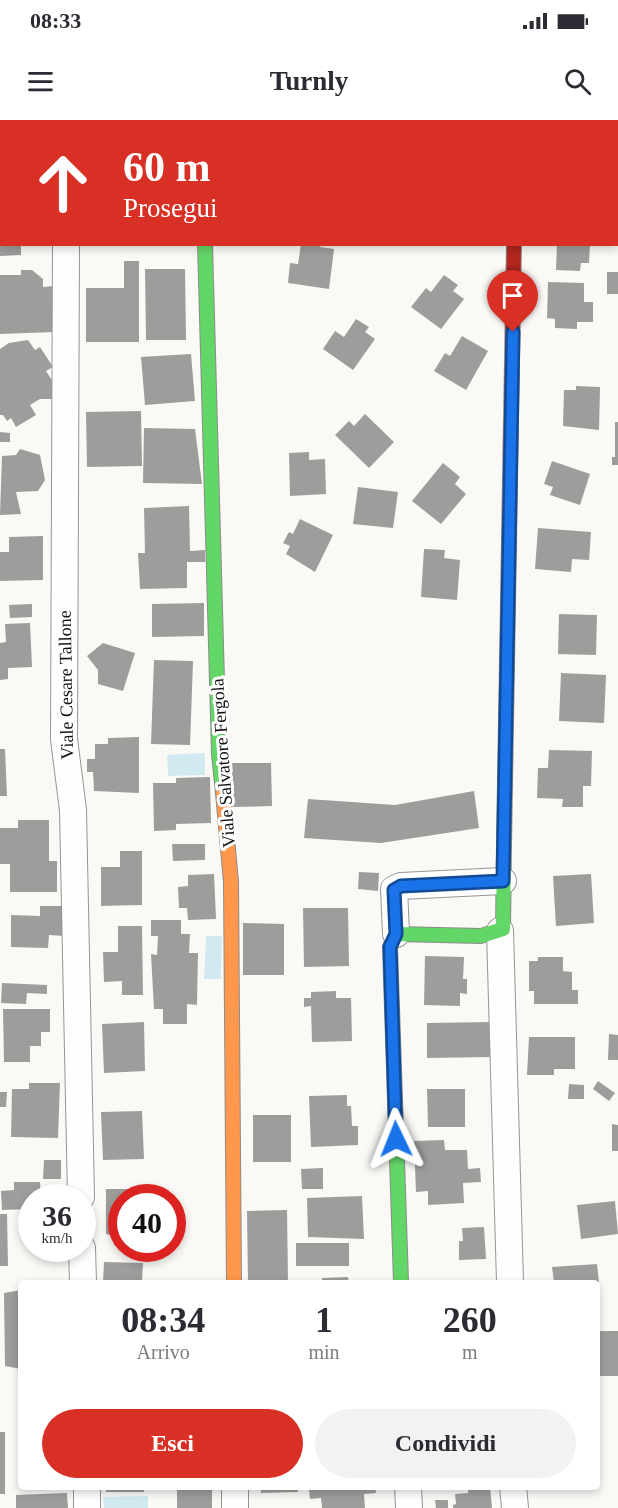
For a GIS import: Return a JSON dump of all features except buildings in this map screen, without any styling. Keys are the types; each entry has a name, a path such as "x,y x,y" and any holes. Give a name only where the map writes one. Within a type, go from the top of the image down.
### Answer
{"street":[{"name":"Viale Cesare Tallone","path":"66,246 64,739 73,810 81,1184"},
{"name":"Viale Salvatore Fergola","path":"205,246 219,754 231,882 234,1280"},
{"path":"510,1280 500,931 503,929 514,246"},
{"path":"401,1280 390,947 396,934 394,890 401,886 503,881"},
{"path":"396,934 473,936 500,931"},
{"path":"82,1262 83,1280"},
{"path":"87,1490 87,1508"},
{"path":"235,1490 235,1508"},
{"path":"408,1490 409,1508"},
{"path":"513,1490 515,1508"}],"water":[{"path":"205,753 205,775 168,776 167,755"},
{"path":"206,936 222,936 221,979 204,979"},
{"path":"148,1496 148,1508 104,1508 103,1497"}],"traffic: fast":[{"path":"205,246 219,754 223,793"},
{"path":"401,1280 390,947 396,934 481,936 503,929 504,845"}],"traffic: slow":[{"path":"504,845 510,478"},
{"path":"223,793 231,882 234,1280"}],"traffic: jam":[{"path":"510,478 514,246"}],"route":[{"path":"396,1139 390,947 396,934 394,890 401,886 482,884 503,881 508,717 513,332"}]}
